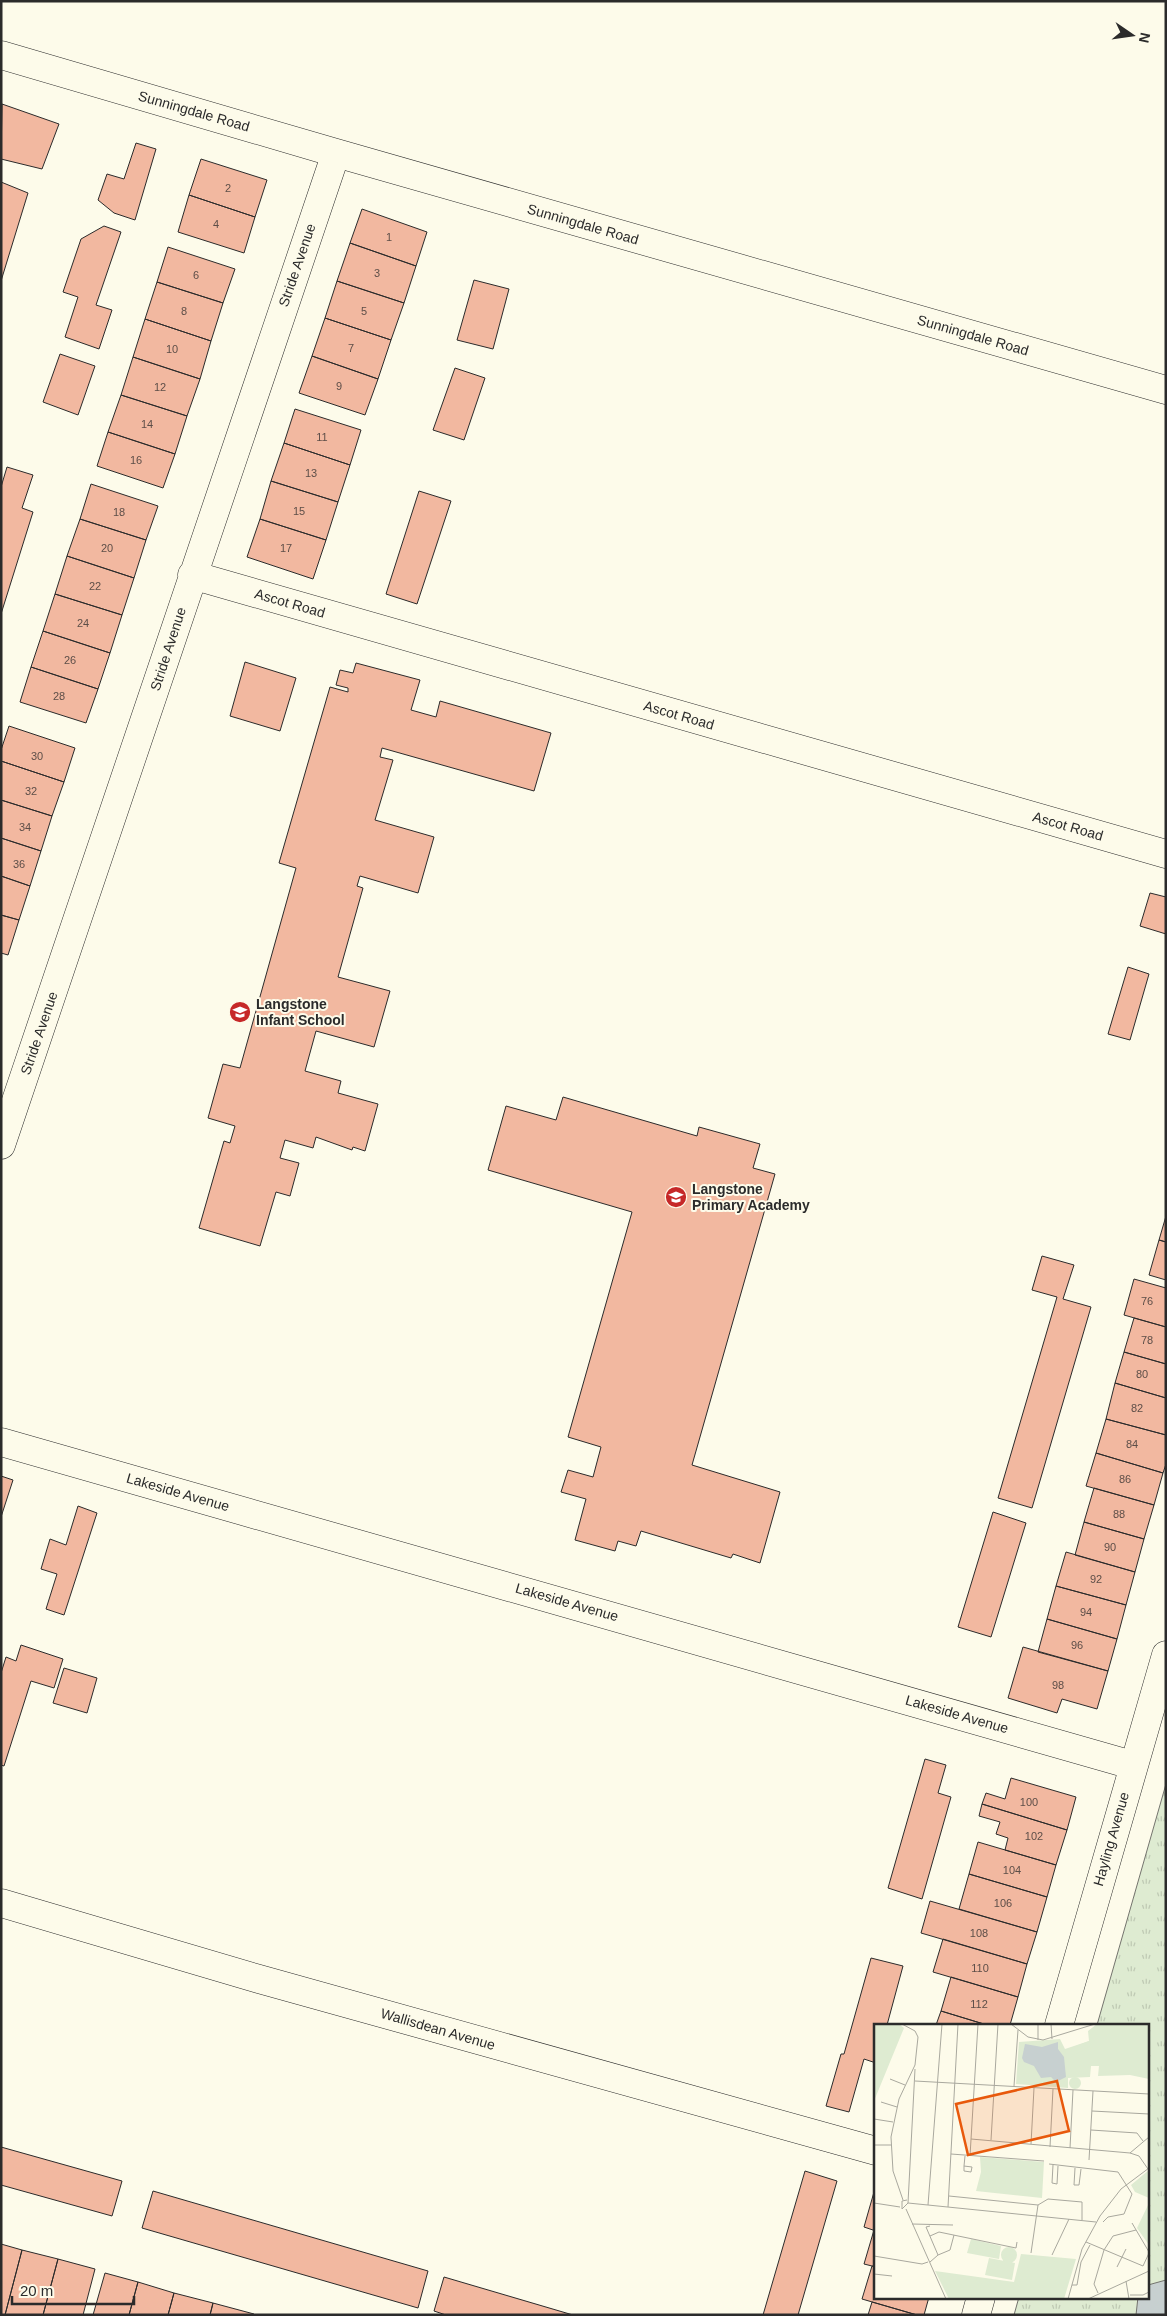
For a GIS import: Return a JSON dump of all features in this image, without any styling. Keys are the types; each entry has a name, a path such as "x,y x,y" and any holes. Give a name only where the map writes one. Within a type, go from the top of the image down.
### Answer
{"street":[{"name":"Sunningdale Road","path":"1,55 336,153 1166,390"},
{"name":"Stride Avenue","path":"1,1145 336,153"},
{"name":"Ascot Road","path":"192,575 1166,854"},
{"name":"Lakeside Avenue","path":"1,1442 1132,1764"},
{"name":"Hayling Avenue","path":"1059,2024 1132,1764 1166,1655"},
{"name":"Wallisdean Avenue","path":"1,1902 259,1979 874,2150"},
{"path":"976,2315 981,2298"}],"green space":[{"path":"1166,1784 1166,2315 1014,2315 1019,2298 1150,2298 1150,2024 1097,2024"}],"shaded area":[{"path":"1166,2280 1166,2315 1136,2315 1138,2298 1150,2298 1150,2284"}],"building":[{"path":"2,104 59,124 42,169 1,159"},
{"path":"136,143 156,149 135,220 114,213 98,200 107,174 124,179"},
{"path":"201,159 267,180 255,217 189,195"},
{"path":"1,182 28,193 1,281"},
{"path":"189,195 255,217 244,253 178,232"},
{"path":"362,209 427,232 416,266 350,243"},
{"path":"104,226 121,232 96,305 112,310 99,349 65,337 78,297 63,292 81,239"},
{"path":"350,243 416,266 404,303 337,281"},
{"path":"168,247 235,269 223,303 157,282"},
{"path":"474,280 509,289 493,349 457,340"},
{"path":"337,281 404,303 391,340 325,318"},
{"path":"157,282 223,303 211,341 145,319"},
{"path":"325,318 391,340 378,379 312,356"},
{"path":"145,319 211,341 200,379 133,357"},
{"path":"60,354 95,366 78,415 43,402"},
{"path":"312,356 378,379 365,415 299,393"},
{"path":"133,357 200,379 187,416 121,395"},
{"path":"455,368 485,378 464,440 433,430"},
{"path":"121,395 187,416 175,454 108,432"},
{"path":"295,409 361,430 350,465 284,443"},
{"path":"108,432 175,454 163,488 97,466"},
{"path":"284,443 350,465 338,502 271,481"},
{"path":"7,467 33,475 22,508 33,512 1,614 1,487"},
{"path":"271,481 338,502 326,540 260,519"},
{"path":"91,484 158,506 146,540 80,519"},
{"path":"419,491 451,501 417,604 386,594"},
{"path":"80,519 146,540 134,578 67,556"},
{"path":"260,519 326,540 313,579 247,557"},
{"path":"67,556 134,578 122,615 55,594"},
{"path":"55,594 122,615 110,653 43,631"},
{"path":"43,631 110,653 98,689 31,667"},
{"path":"245,662 296,678 280,731 230,716"},
{"path":"356,663 420,680 411,710 436,717 440,701 551,733 534,791 382,748 380,757 393,760 375,820 434,837 418,893 360,876 357,886 363,888 338,977 390,991 374,1047 316,1031 305,1071 341,1081 338,1093 378,1104 365,1151 353,1147 352,1150 316,1137 313,1148 285,1140 280,1158 299,1163 290,1196 276,1192 260,1246 199,1228 224,1141 230,1143 235,1126 208,1118 223,1064 240,1068 296,868 279,863 330,687 348,692 348,688 336,685 340,670 353,673"},
{"path":"31,667 98,689 86,723 20,702"},
{"path":"9,726 75,748 64,782 1,761 1,750"},
{"path":"1,761 64,782 52,816 1,800"},
{"path":"1,800 52,816 41,851 1,838"},
{"path":"1,838 41,851 30,886 1,876"},
{"path":"1,876 30,886 19,920 1,915"},
{"path":"1150,893 1166,897 1166,934 1140,926"},
{"path":"1,915 19,920 8,955 1,953"},
{"path":"1128,967 1149,974 1130,1040 1108,1034"},
{"path":"563,1097 697,1136 699,1127 760,1144 753,1168 775,1174 692,1465 780,1492 760,1563 733,1554 731,1558 641,1531 636,1546 618,1541 615,1551 575,1540 586,1499 561,1492 568,1470 593,1477 601,1447 568,1437 632,1212 488,1170 506,1106 556,1120"},
{"path":"1166,1216 1166,1242 1159,1240"},
{"path":"1159,1240 1166,1242 1166,1280 1149,1275"},
{"path":"1042,1256 1074,1265 1063,1299 1091,1307 1032,1508 998,1498 1057,1297 1032,1290"},
{"path":"1134,1279 1166,1288 1166,1327 1124,1315"},
{"path":"1134,1318 1166,1327 1166,1364 1124,1352"},
{"path":"1124,1352 1166,1364 1166,1398 1115,1383"},
{"path":"1115,1383 1166,1398 1166,1435 1106,1419"},
{"path":"1106,1419 1166,1435 1166,1464 1163,1473 1096,1453"},
{"path":"1096,1453 1163,1473 1154,1505 1086,1486"},
{"path":"1,1476 13,1480 1,1517"},
{"path":"1094,1488 1154,1505 1144,1539 1084,1522"},
{"path":"78,1506 97,1513 64,1615 46,1609 57,1574 41,1569 50,1539 66,1545"},
{"path":"993,1512 1026,1523 991,1637 958,1627"},
{"path":"1084,1522 1144,1539 1135,1572 1075,1555"},
{"path":"1066,1552 1135,1572 1126,1605 1056,1586"},
{"path":"1056,1586 1126,1605 1117,1639 1047,1619"},
{"path":"1047,1619 1117,1639 1108,1671 1038,1652"},
{"path":"21,1645 63,1659 54,1688 31,1681 4,1766 1,1765 1,1673 6,1657 16,1661"},
{"path":"1023,1647 1108,1671 1097,1709 1062,1699 1057,1713 1008,1698"},
{"path":"64,1668 97,1678 87,1713 53,1703"},
{"path":"925,1759 946,1765 938,1793 951,1797 922,1899 888,1888"},
{"path":"1011,1778 1076,1797 1067,1830 982,1804 986,1793 1005,1799"},
{"path":"982,1804 1067,1830 1056,1865 1005,1850 1008,1838 996,1834 1000,1822 979,1816"},
{"path":"978,1842 1056,1865 1047,1897 969,1874"},
{"path":"969,1874 1047,1897 1037,1932 959,1909"},
{"path":"930,1901 1037,1932 1027,1964 921,1933"},
{"path":"943,1939 1027,1964 1018,1997 933,1972"},
{"path":"871,1958 903,1966 887,2024 874,2024 874,2062 864,2059 849,2112 826,2106 841,2054 844,2054"},
{"path":"951,1977 1018,1997 1010,2024 984,2024 941,2011"},
{"path":"941,2011 984,2024 936,2024"},
{"path":"1,2147 122,2181 112,2216 1,2185"},
{"path":"805,2171 837,2181 798,2315 763,2315"},
{"path":"153,2191 428,2271 418,2308 142,2228"},
{"path":"874,2192 874,2230 864,2227"},
{"path":"874,2230 874,2266 864,2264"},
{"path":"1,2244 22,2250 5,2315 1,2315"},
{"path":"22,2250 58,2259 43,2315 5,2315"},
{"path":"58,2259 95,2269 83,2315 43,2315"},
{"path":"872,2266 874,2266 874,2298 929,2298 924,2315 917,2315 862,2299"},
{"path":"105,2273 138,2282 129,2315 93,2315"},
{"path":"444,2277 573,2315 446,2315 434,2311"},
{"path":"138,2282 174,2293 168,2315 129,2315"},
{"path":"174,2293 213,2303 210,2315 168,2315"},
{"path":"872,2302 917,2315 868,2315"},
{"path":"213,2303 254,2314 210,2315"}],"place":[{"name":"Langstone Infant School","path":"240,1012"},
{"name":"Langstone Primary Academy","path":"676,1197"}]}
